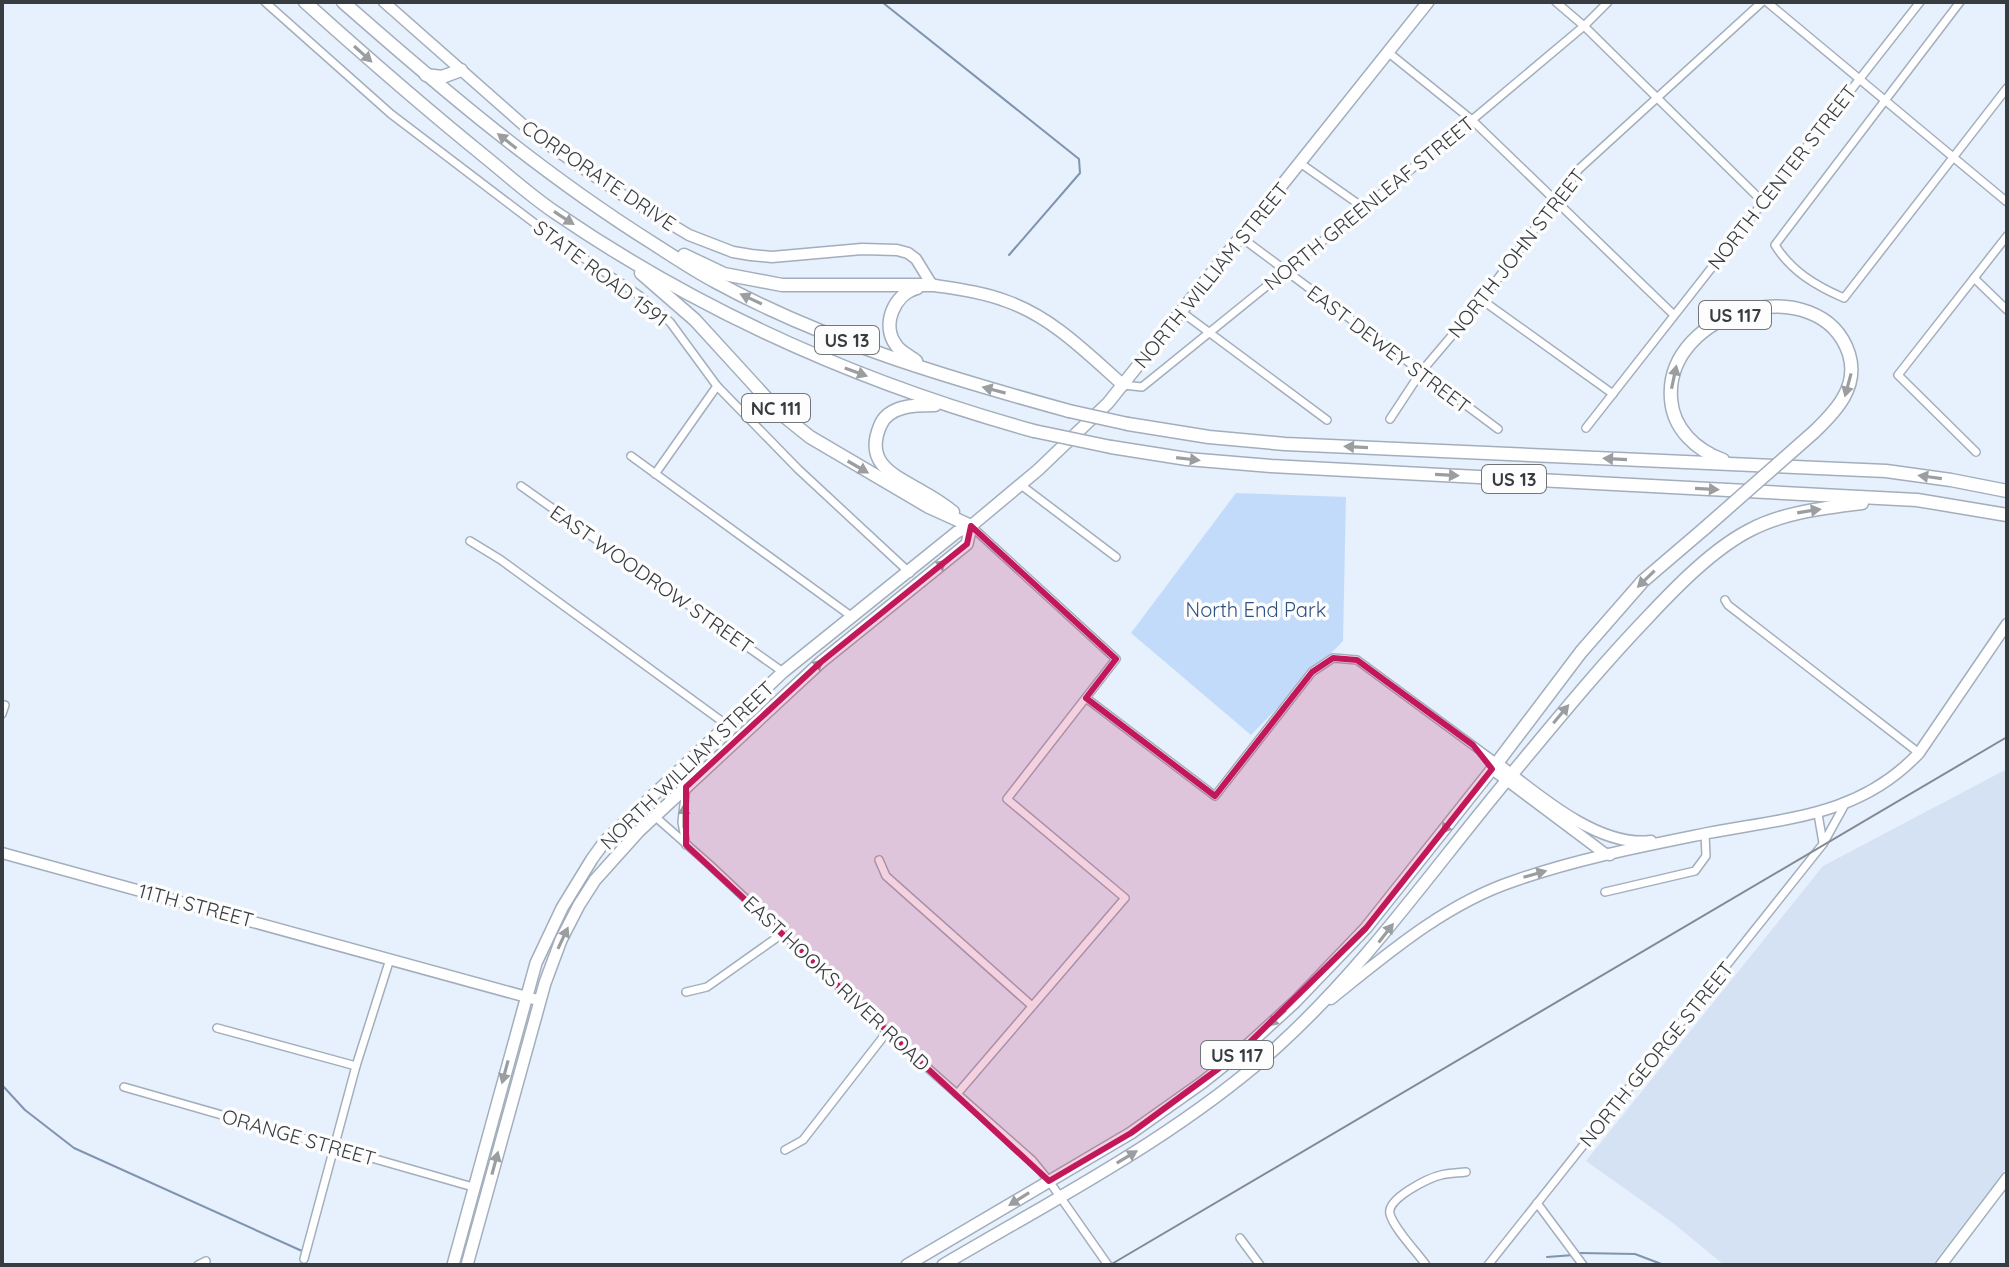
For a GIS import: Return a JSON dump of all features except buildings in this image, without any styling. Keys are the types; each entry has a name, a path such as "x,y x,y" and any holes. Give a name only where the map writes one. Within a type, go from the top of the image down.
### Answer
{"highway":[{"name":"US 13","path":"305,2 438,120 553,211 611,249 697,299 775,339 848,370 971,413 1034,431 1187,459 1917,500 2007,515"},
{"name":"US 13","path":"343,2 425,75 566,187 715,282 804,324 955,380 1069,411 1209,437 1285,444 1886,471 2007,491"},
{"path":"425,75 442,77 461,70"},
{"path":"461,70 456,85 463,106"},
{"path":"639,235 724,274 782,285 932,285"},
{"name":"NC 111","path":"611,249 695,320 780,413 810,437 929,507 971,526"},
{"path":"932,285 911,289 902,295 894,304 889,327 896,346 955,380"},
{"name":"US 117","path":"1495,766 1581,652 1643,581 1814,432 1841,404 1849,389 1850,359 1845,344 1835,328 1807,312 1775,307 1746,311 1714,323 1700,332 1682,352 1671,380 1673,412 1689,440 1710,455 1749,465"},
{"path":"971,413 935,405 898,409 882,420 876,454 889,472 933,497 971,526"},
{"name":"US 117","path":"1509,777 1602,665 1662,602 1697,569 1749,530 1798,512 1861,503 1917,500"}],"main road":[{"name":"NORTH WILLIAM STREET","path":"453,1265 525,997 549,932 605,841 783,672 910,573 957,532 971,526 1021,485 1108,403 1183,313 1428,2"},
{"path":"932,285 973,291 1027,310 1074,341 1123,385"},
{"name":"NORTH WILLIAM STREET","path":"467,1265 539,1001 552,962 579,905 595,880 654,816 821,662 967,544 971,526"},
{"name":"US 117","path":"907,1265 1131,1133 1203,1082 1255,1038 1366,928 1495,766"},
{"name":"US 117","path":"943,1265 1141,1149 1214,1097 1276,1047 1374,948 1509,777"},
{"path":"1203,1082 1214,1097"},
{"path":"461,1265 478,1195 473,1187"}],"street":[{"name":"STATE ROAD 1591","path":"265,2 391,114 670,322 717,386 798,469 910,573"},
{"name":"CORPORATE DRIVE","path":"384,2 537,137 624,196 689,235 733,252 762,256 862,249 897,250 916,259 932,285"},
{"path":"1556,2 1763,202"},
{"name":"NORTH GREENLEAF STREET","path":"1123,385 1142,387 1472,120 1608,2"},
{"path":"1764,2 2007,202"},
{"name":"NORTH JOHN STREET","path":"1390,419 1421,372 1482,300 1579,169 1764,2"},
{"name":"NORTH CENTER STREET","path":"1586,428 1920,2"},
{"name":"NORTH CENTER STREET","path":"1952,158 1844,298 1822,289 1804,276 1782,256 1775,245 1960,2"},
{"path":"1389,53 1472,120 1674,315"},
{"path":"1952,158 2007,88"},
{"path":"1300,163 1364,208"},
{"path":"1976,452 1898,375 2007,236"},
{"name":"EAST DEWEY STREET","path":"1242,238 1498,429"},
{"path":"1974,278 2007,310"},
{"path":"1482,300 1613,394"},
{"path":"1183,313 1327,420"},
{"path":"655,474 717,386"},
{"path":"631,456 851,616"},
{"path":"1021,485 1116,557"},
{"name":"EAST WOODROW STREET","path":"521,486 783,672"},
{"path":"957,1094 1125,898 1007,799 1116,659 971,526"},
{"path":"470,541 501,560 727,725"},
{"path":"1725,600 1919,753"},
{"path":"1509,777 1583,824 1616,837 1645,842 1818,814 1844,806 1891,778 1919,753 2007,624"},
{"path":"1086,698 1215,796 1312,672 1333,658 1357,660 1473,745 1604,853 1613,855"},
{"path":"2,714 5,705"},
{"path":"686,787 682,822 686,845"},
{"name":"EAST HOOKS RIVER ROAD","path":"642,805 887,1032 1032,1160 1108,1265"},
{"name":"NORTH GEORGE STREET","path":"1488,1265 1823,844 1844,806"},
{"path":"1818,814 1823,844"},
{"path":"1305,1019 1394,949 1484,893 1537,873 1705,834"},
{"path":"1605,892 1695,871 1706,856 1705,834"},
{"name":"11TH STREET","path":"2,853 539,1001"},
{"path":"879,860 886,876 1031,1005"},
{"path":"686,992 707,987 782,934"},
{"path":"304,1259 356,1066 390,959"},
{"path":"217,1028 356,1066"},
{"path":"785,1150 803,1140 887,1032"},
{"name":"ORANGE STREET","path":"124,1087 473,1187"},
{"path":"1426,1265 1395,1223 1390,1206 1398,1197 1440,1175 1466,1172"},
{"path":"1941,1265 2007,1178"},
{"path":"1537,1203 1583,1265"},
{"path":"1240,1238 1260,1265"},
{"path":"198,1265 206,1261"}],"highlighted area":[{"path":"971,526 1116,659 1086,698 1215,796 1312,672 1333,658 1357,660 1473,745 1492,769 1366,928 1237,1055 1131,1133 1049,1181 686,845 686,787 821,662 967,544"}],"shaded area":[{"path":"2007,769 2007,1167 1932,1265 1724,1265 1673,1223 1586,1161 1823,866"}],"green space":[{"name":"North End Park","path":"1236,493 1346,497 1343,641 1251,735 1131,633"}],"waterway":[{"path":"882,2 1079,159 1080,173 1009,255"},
{"path":"2,1085 25,1110 74,1148 302,1251"},
{"path":"1580,1253 1635,1254 1664,1265"},
{"path":"1547,1257 1574,1255"}],"railway":[{"path":"1110,1265 2007,737"}]}
